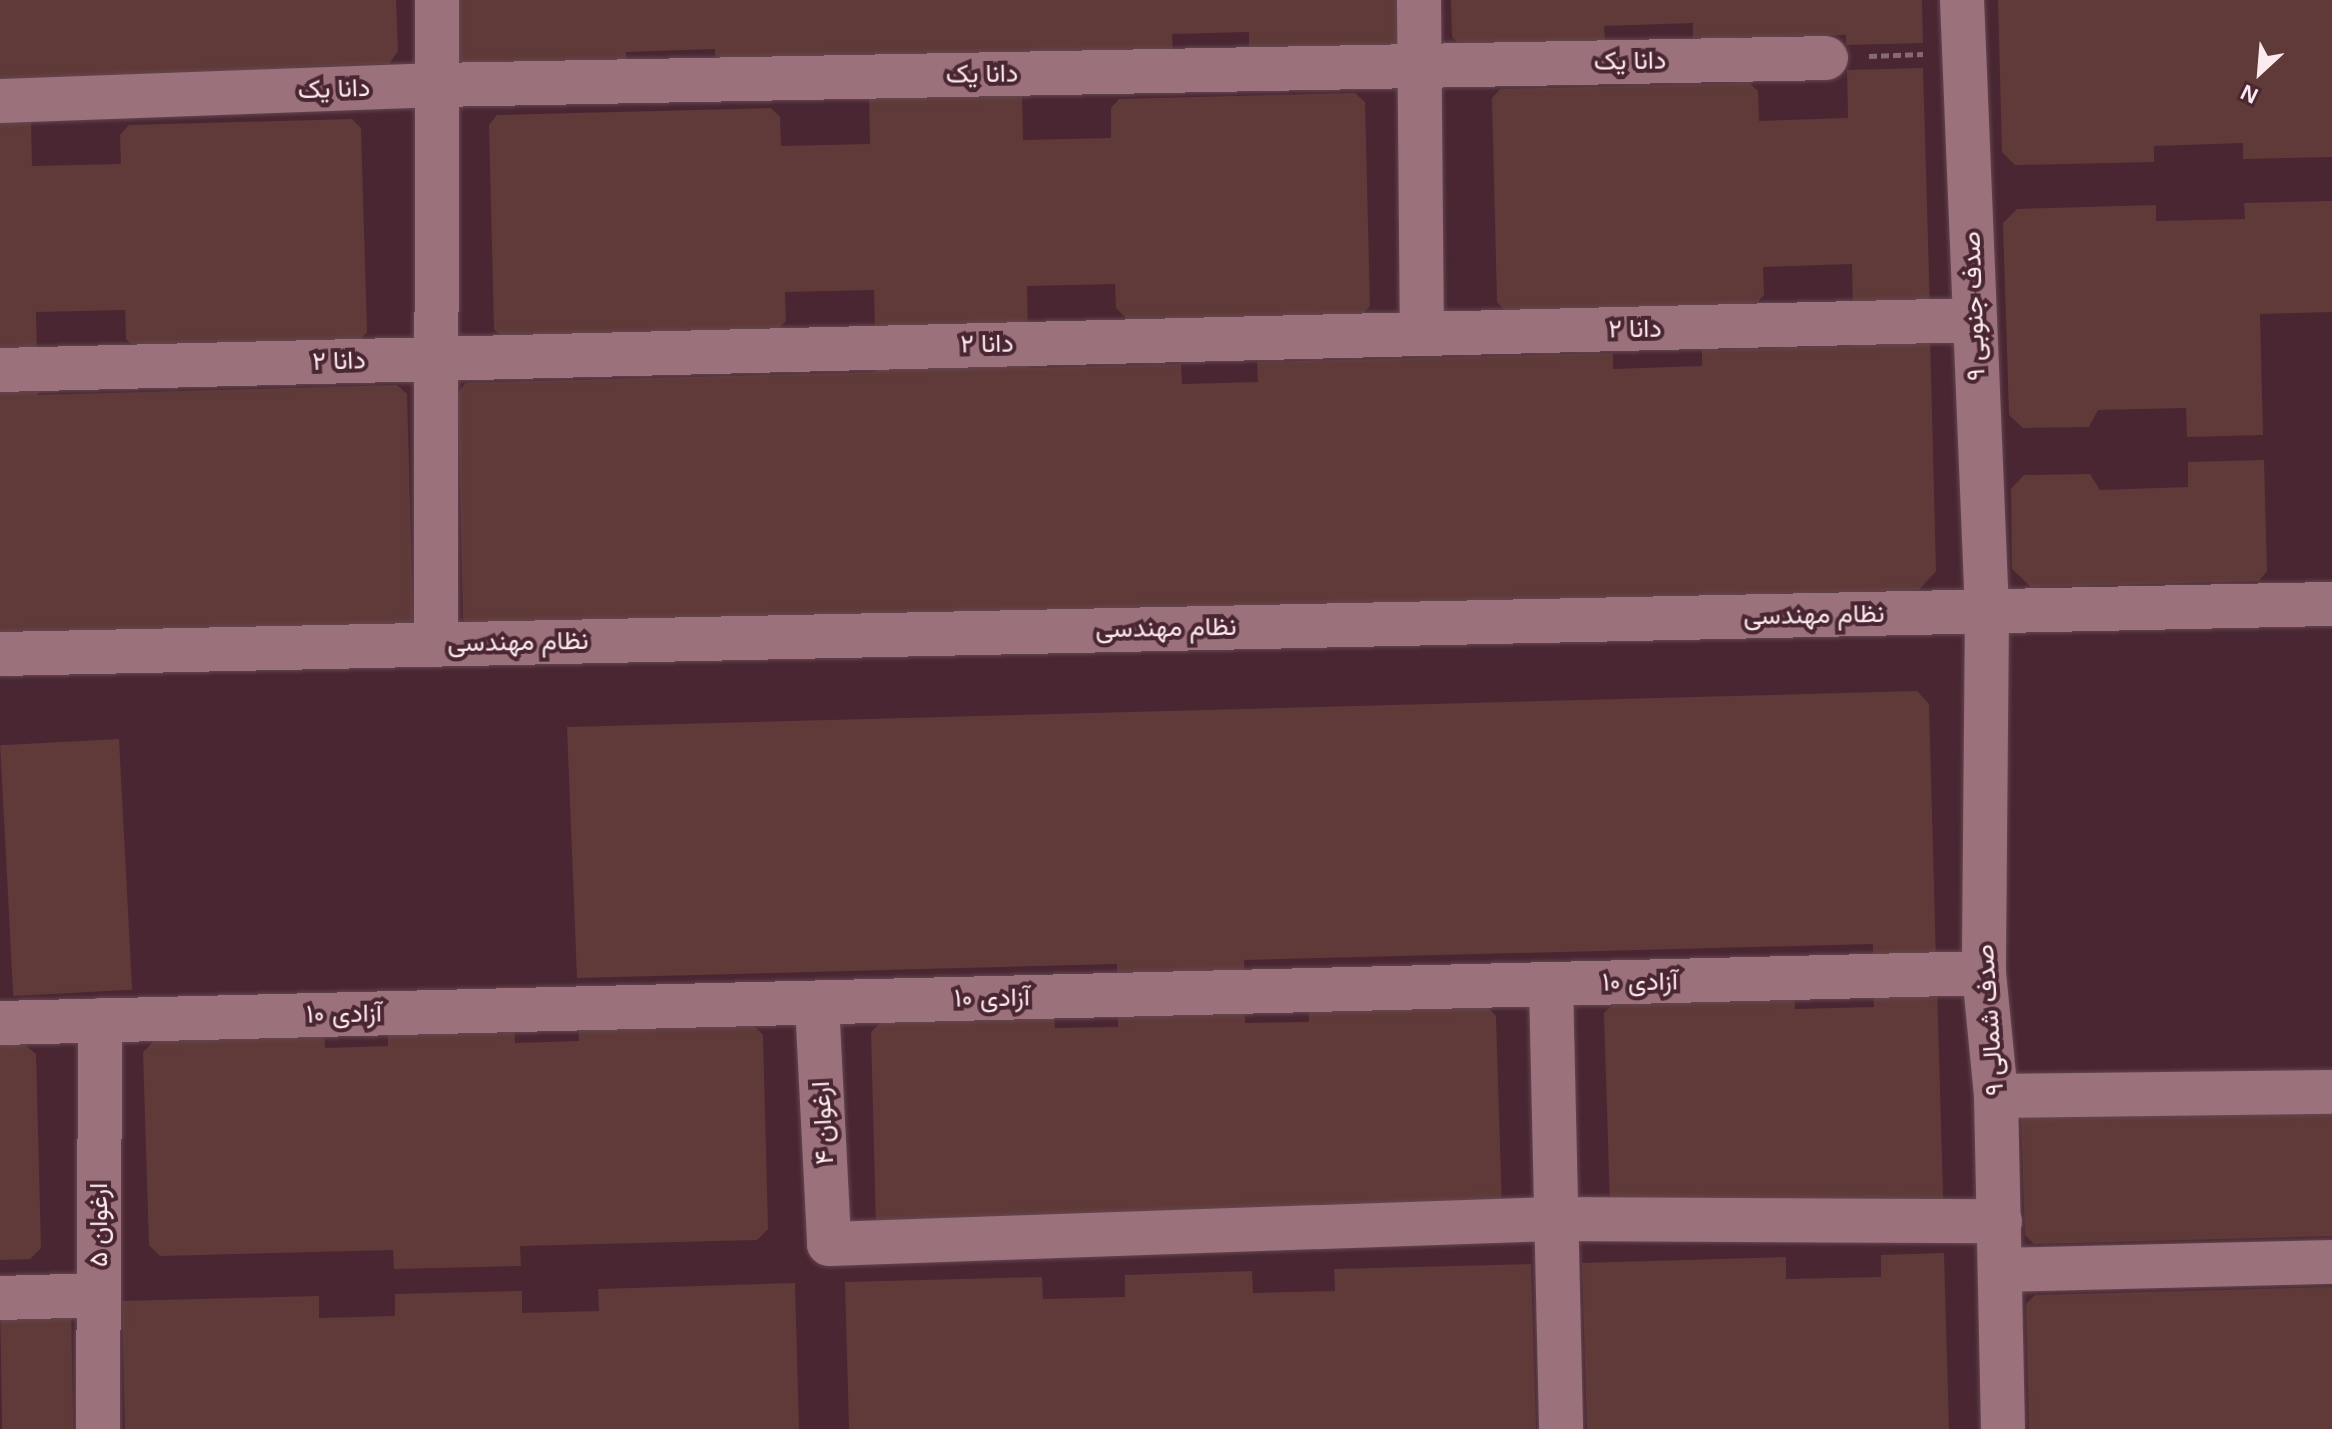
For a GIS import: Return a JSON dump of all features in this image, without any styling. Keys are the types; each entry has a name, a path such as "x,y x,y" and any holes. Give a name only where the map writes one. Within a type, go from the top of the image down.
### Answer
{"street":[{"path":"436,643 439,358 437,0"},
{"path":"1419,0 1422,334"},
{"name":"صدف جنوبی ۹","path":"1962,0 1987,611"},
{"name":"دانا یک","path":"0,101 437,85 1826,58"},
{"name":"دانا ۲","path":"0,370 1974,320"},
{"name":"نظام مهندسی","path":"0,654 2332,604"},
{"name":"صدف شمالی ۹","path":"1987,611 1984,973 1996,1096 2003,1429"},
{"name":"آزادی ۱۰","path":"0,1023 1984,973"},
{"path":"1551,984 1552,1219 1561,1429"},
{"name":"ارغوان ۴","path":"817,1003 829,1244 1552,1219"},
{"name":"ارغوان ۵","path":"98,1429 100,1020"},
{"path":"1996,1096 2332,1092"},
{"path":"1552,1219 2000,1221"},
{"path":"2001,1270 2332,1262"},
{"path":"0,1298 99,1295"}],"path":[{"path":"1826,58 1964,53"}],"building":[{"path":"0,0 396,0 398,51 389,64 296,67 296,76 0,94"},
{"path":"447,0 1400,0 1401,38 1392,48 1249,51 1249,32 1172,34 1173,53 715,65 715,49 626,52 627,68 550,70 550,61 458,63"},
{"path":"1451,0 1922,0 1923,43 1846,45 1846,35 1693,39 1693,23 1604,26 1605,42 1461,46 1452,37"},
{"path":"1998,0 2332,0 2332,157 2243,159 2243,143 2154,146 2154,162 2015,165 2002,152"},
{"path":"1923,68 1930,310 1853,312 1852,264 1763,267 1764,295 1755,305 1506,312 1497,302 1492,98 1500,89 1749,83 1758,91 1759,121 1848,118 1847,70"},
{"path":"1022,92 1023,140 1111,138 1111,108 1119,99 1355,93 1365,102 1370,306 1362,315 1130,322 1116,308 1115,284 1027,286 1028,334 875,338 874,290 785,292 786,321 777,330 503,338 494,329 489,125 497,115 771,108 780,117 781,146 870,144 869,96"},
{"path":"31,118 32,166 121,164 120,135 129,125 352,119 361,128 367,332 358,342 135,348 126,339 125,310 36,312 37,360 0,361 0,119"},
{"path":"2332,201 2332,312 2260,314 2263,435 2187,437 2186,408 2098,410 2089,427 2023,428 2009,415 2003,223 2017,209 2156,205 2156,221 2245,219 2244,203"},
{"path":"1930,335 1936,571 1919,590 473,628 463,619 458,392 466,383 876,372 876,363 1028,359 1029,368 1181,364 1182,384 1258,382 1257,362 1613,353 1613,369 1702,366 1702,350 1854,346 1854,337"},
{"path":"38,385 38,395 397,385 407,394 413,620 404,630 0,640 0,386"},
{"path":"2264,460 2267,571 2259,581 2031,587 2012,569 2011,489 2024,475 2090,474 2100,490 2188,487 2188,462"},
{"path":"1917,691 1929,704 1936,961 1873,963 1873,944 1244,960 1245,979 1117,983 1117,964 577,978 567,727"},
{"path":"119,739 132,990 13,996 0,745"},
{"path":"1937,986 1944,1228 1610,1207 1604,1013 1615,1002 1794,990 1795,1009 1874,1007 1873,988"},
{"path":"1308,1003 1485,1005 1496,1016 1502,1210 876,1226 871,1032 882,1021 1054,1009 1055,1028 1118,1027 1118,1008 1245,1004 1245,1023 1309,1022"},
{"path":"578,1022 752,1024 763,1035 768,1229 757,1240 520,1246 521,1266 394,1269 393,1250 160,1256 149,1245 143,1052 155,1040 324,1029 325,1048 388,1046 388,1027 514,1024 515,1043 579,1041"},
{"path":"0,1042 24,1044 36,1054 41,1248 30,1259 0,1260"},
{"path":"2332,1103 2332,1236 2034,1244 2025,1235 2021,1118 2029,1111"},
{"path":"1944,1253 1949,1429 1587,1429 1582,1263 1786,1257 1786,1279 1881,1277 1881,1255"},
{"path":"1531,1264 1536,1429 849,1429 845,1282 1042,1277 1043,1299 1125,1297 1125,1275 1252,1271 1253,1293 1335,1291 1334,1269"},
{"path":"795,1283 799,1429 125,1429 122,1301 319,1296 319,1318 395,1316 395,1294 522,1291 522,1313 599,1311 598,1289"},
{"path":"2332,1287 2332,1429 2029,1429 2026,1304 2035,1295"},
{"path":"71,1302 73,1429 2,1429 0,1303"}]}
